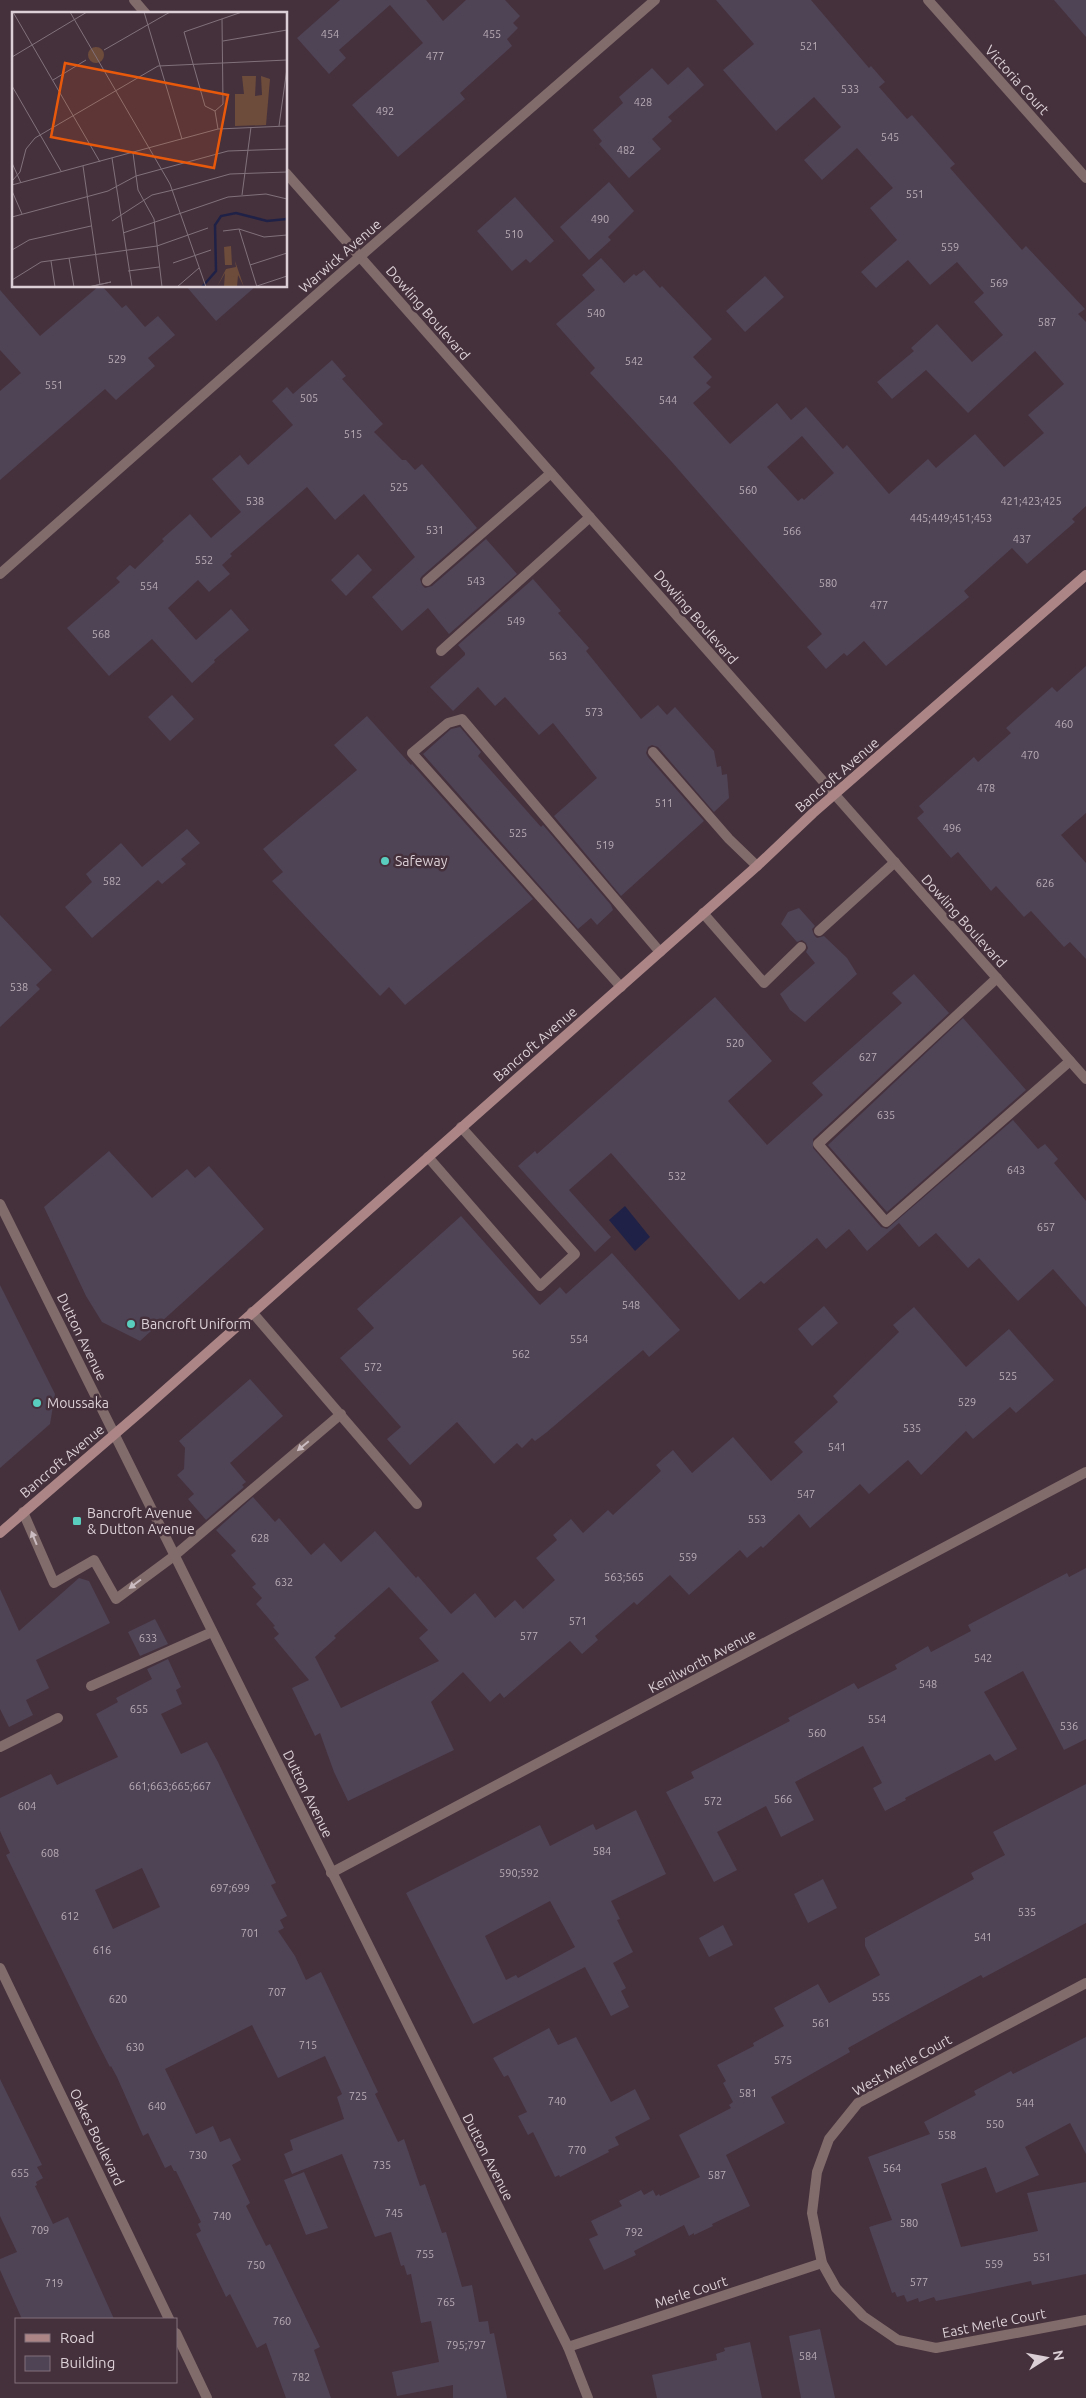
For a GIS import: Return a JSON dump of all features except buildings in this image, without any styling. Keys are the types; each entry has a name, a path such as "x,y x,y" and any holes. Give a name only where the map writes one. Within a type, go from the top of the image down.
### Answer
{"main road":[{"name":"Bancroft Avenue","path":"0,1533 115,1434 621,987 835,795 1086,575"}],"street":[{"path":"134,0 144,12"},
{"name":"Warwick Avenue","path":"0,574 360,257 656,0"},
{"name":"Victoria Court","path":"928,0 1086,178"},
{"name":"Dowling Boulevard","path":"288,175 1086,1079"},
{"path":"427,581 551,473"},
{"path":"441,651 590,517"},
{"path":"621,987 412,753 448,723 462,719 660,952"},
{"path":"653,752 730,839 757,866"},
{"path":"819,931 895,862"},
{"path":"704,913 764,983 801,947"},
{"path":"997,978 818,1144 886,1222 1070,1061"},
{"path":"428,1157 540,1286 568,1261 575,1254 461,1127"},
{"name":"Dutton Avenue","path":"0,1204 331,1874 568,2347 588,2398"},
{"path":"252,1312 417,1504"},
{"path":"23,1512 54,1582 94,1560 116,1599 174,1556 340,1414"},
{"name":"Kenilworth Avenue","path":"331,1874 1086,1472"},
{"path":"91,1686 212,1632"},
{"path":"0,1747 58,1718"},
{"name":"Oakes Boulevard","path":"0,1968 169,2318"},
{"name":"West Merle Court","path":"822,2263 812,2213 816,2172 828,2139 858,2103 1086,1983"},
{"name":"Merle Court","path":"568,2347 822,2263"},
{"name":"East Merle Court","path":"822,2263 836,2288 863,2316 898,2340 936,2348 1086,2320"},
{"path":"178,2338 207,2398"}],"shaded area":[{"path":"625,1206 650,1237 635,1251 609,1220"}],"place":[{"name":"Safeway","path":"385,861"},
{"name":"Bancroft Uniform","path":"131,1324"},
{"name":"Moussaka","path":"37,1403"},
{"name":"Bancroft Avenue & Dutton Avenue","path":"77,1521"}]}
